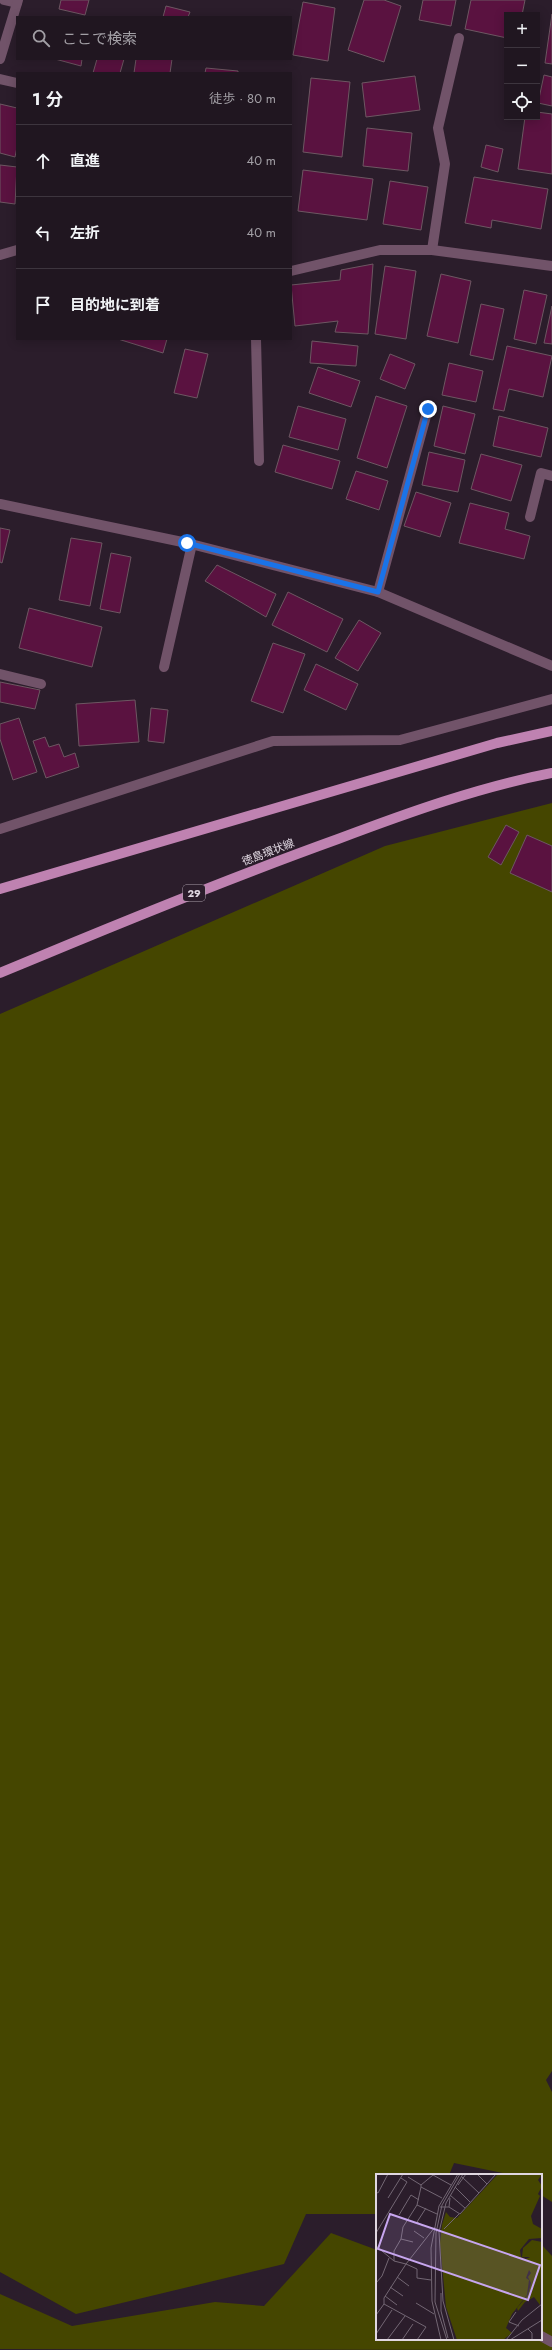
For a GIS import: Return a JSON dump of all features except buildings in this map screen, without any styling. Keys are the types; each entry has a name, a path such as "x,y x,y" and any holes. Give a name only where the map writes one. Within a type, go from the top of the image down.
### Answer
{"main road":[{"path":"0,889 497,743 552,731"},
{"name":"徳島環状線","path":"0,973 280,859 391,819 527,778 552,773"}],"street":[{"path":"0,59 18,2 4,0"},
{"path":"432,250 445,164 438,128 459,38"},
{"path":"0,79 16,83"},
{"path":"0,255 16,250"},
{"path":"292,271 380,250 432,250 552,266"},
{"path":"256,340 259,461"},
{"path":"378,592 428,409"},
{"path":"530,517 541,473 552,476"},
{"path":"0,504 192,544 378,592 552,666"},
{"path":"164,668 192,544"},
{"path":"0,674 41,684"},
{"path":"0,829 273,741 400,740 552,699"},
{"path":"542,2337 552,2342"}],"shaded area":[{"path":"552,803 552,2071 546,2080 552,2092 552,2202 542,2196 542,2174 508,2174 454,2163 449,2174 376,2174 376,2214 306,2214 284,2264 76,2314 0,2272 0,1014 385,846"},
{"path":"331,2233 376,2250 376,2340 542,2340 542,2245 552,2256 552,2350 0,2349 0,2294 72,2326 215,2302 264,2306"}],"route":[{"path":"187,543 378,592 428,409"}]}
